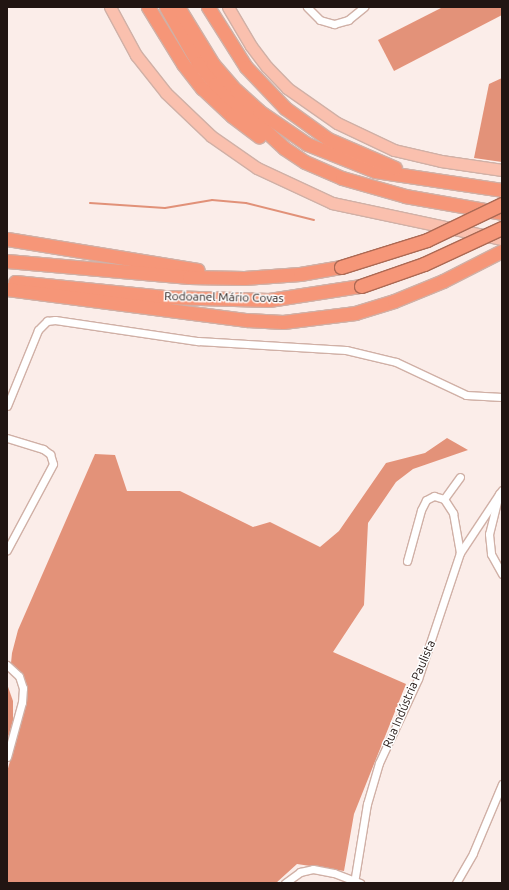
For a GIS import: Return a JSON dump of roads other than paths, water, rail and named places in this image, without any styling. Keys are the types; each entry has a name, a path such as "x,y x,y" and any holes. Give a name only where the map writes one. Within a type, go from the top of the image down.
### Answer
{"highway":[{"path":"148,7 183,64 207,93 256,134 284,148 305,162 342,178 405,196 502,213"},
{"path":"166,7 198,63 215,84 284,148"},
{"path":"178,7 213,64 259,111 288,132 330,155 375,171 502,190"},
{"path":"208,7 246,67 272,96 306,125 328,139 369,159 443,181"},
{"name":"Rodoanel Mário Covas","path":"7,260 140,274 244,278 300,274 341,267 427,240 502,204"},
{"name":"Rodoanel Mário Covas","path":"7,281 164,297 269,300 362,286 424,264 502,228"},
{"path":"7,239 244,278"},
{"path":"7,289 240,320 283,322 355,312 394,301 443,281 502,251"}],"main road":[{"path":"110,7 136,55 166,93 211,136 257,168 332,203 502,239"},
{"path":"228,7 251,46 267,67 287,88 337,123 394,150 441,162 502,170"}],"street":[{"path":"307,7 320,20 334,24 348,20 364,7"},
{"path":"7,406 38,330 47,321 55,320 198,341 346,350 396,362 466,395 502,397"},
{"path":"7,438 43,449 50,454 52,464 7,550"},
{"path":"444,499 460,477"},
{"path":"500,492 489,539 491,554 502,574"},
{"name":"Rua Indústria Paulista","path":"356,882 372,784 378,763 418,679 460,552 500,492"},
{"path":"407,561 416,522 426,500 434,496 444,499 457,522 460,552"},
{"path":"7,665 19,676 23,688 22,702 7,757"},
{"path":"456,883 473,854 502,784"},
{"path":"285,883 300,872 313,869 334,873 356,882"}],"waterway":[{"path":"90,203 165,208 212,200 246,203 314,220"}]}
